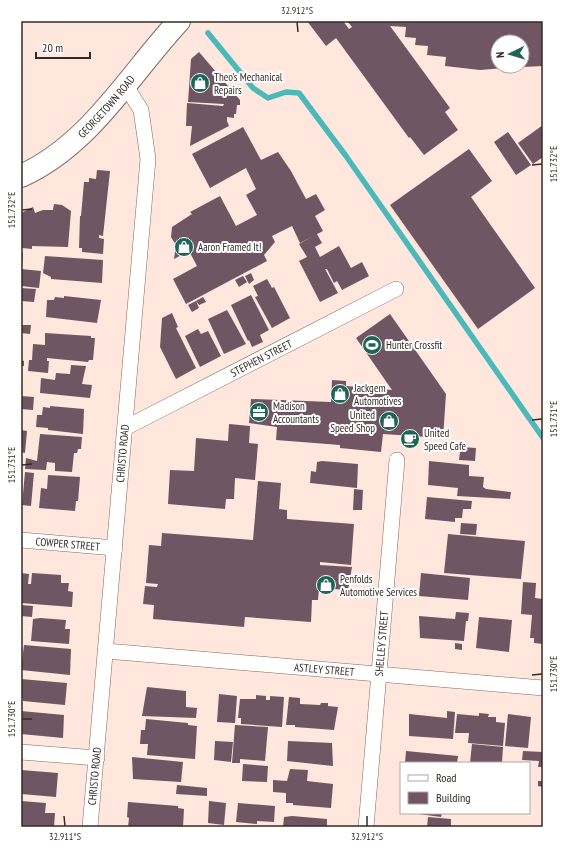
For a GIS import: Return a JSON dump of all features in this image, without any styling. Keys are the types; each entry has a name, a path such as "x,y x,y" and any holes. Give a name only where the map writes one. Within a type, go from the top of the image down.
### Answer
{"street":[{"name":"GEORGETOWN ROAD","path":"21,176 38,169 86,130 126,86 177,22"},
{"name":"CHRISTO ROAD","path":"90,827 148,159 141,110 126,86"},
{"name":"STEPHEN STREET","path":"125,428 396,289"},
{"name":"SHELLEY STREET","path":"366,827 397,460"},
{"name":"COWPER STREET","path":"21,540 115,548"},
{"name":"ASTLEY STREET","path":"106,651 379,676 543,688"},
{"path":"21,752 96,758"}],"building":[{"path":"307,21 343,21 349,29 352,27 347,21 543,21 543,66 530,67 530,34 490,34 490,69 480,70 445,66 446,57 427,55 428,46 415,45 416,38 405,37 406,27 390,26 450,108 445,112 458,130 424,155 410,137 409,138 336,38 326,46"},
{"path":"199,52 240,100 240,105 237,105 234,118 227,117 229,126 190,146 192,126 186,126 187,103 223,106 224,104 188,102 191,59"},
{"path":"543,125 543,157 533,164 518,143"},
{"path":"243,127 261,160 278,152 291,171 306,199 316,194 325,210 315,216 323,231 300,243 292,226 272,236 275,242 264,255 267,261 186,304 173,279 197,266 189,251 174,259 176,245 171,237 172,227 192,214 190,212 220,196 236,226 257,215 246,195 256,189 246,168 210,188 192,154"},
{"path":"508,132 531,165 516,175 494,142"},
{"path":"469,149 492,181 471,197 535,288 478,329 390,205"},
{"path":"97,170 110,171 103,236 99,235 99,238 104,239 103,254 82,252 82,248 79,248 80,216 84,182 89,182 89,178 96,179"},
{"path":"54,204 62,205 71,211 68,247 32,246 32,249 22,248 21,213 33,207 35,213 43,210 53,210"},
{"path":"317,234 322,243 315,247 320,257 339,246 351,268 362,262 369,276 342,290 337,281 334,283 327,269 325,269 338,293 320,302 299,261 307,257 299,244"},
{"path":"21,253 23,253 22,266 21,266"},
{"path":"45,256 103,260 102,283 51,279 51,277 43,273"},
{"path":"21,269 41,271 39,288 21,286"},
{"path":"251,273 254,280 249,284 245,276"},
{"path":"243,276 247,282 239,287 235,280"},
{"path":"267,279 272,288 274,287 290,318 272,328 255,297 258,296 253,286"},
{"path":"21,288 36,289 34,302 21,301"},
{"path":"251,295 269,330 260,335 263,342 252,347 231,305"},
{"path":"64,296 101,300 97,323 46,317 47,300 54,300 55,297 64,298"},
{"path":"203,297 206,302 199,305 196,301"},
{"path":"196,301 199,308 192,312 188,305"},
{"path":"227,310 246,344 224,354 208,319"},
{"path":"172,313 178,327 176,328 196,368 176,379 160,347 162,318"},
{"path":"390,314 446,394 443,438 383,434 381,452 340,448 340,445 276,440 277,427 249,423 251,399 331,402 332,380 346,381 346,386 392,390 356,338"},
{"path":"21,325 31,325 30,334 21,333"},
{"path":"198,329 201,334 208,331 221,356 200,367 185,336"},
{"path":"45,333 91,336 91,338 95,338 93,360 89,360 88,362 47,358 47,361 49,361 48,373 28,371 29,360 32,360 33,344 45,345"},
{"path":"21,360 24,361 24,366 21,366"},
{"path":"71,365 86,366 82,384 92,385 90,398 40,393 41,378 55,380 56,373 70,374"},
{"path":"21,396 34,397 33,410 21,409"},
{"path":"50,406 84,409 83,434 36,427 37,415 42,415 43,407 50,408"},
{"path":"229,424 250,426 249,443 258,444 255,480 235,478 234,499 226,499 225,509 168,504 170,470 194,471 196,438 228,441"},
{"path":"21,430 27,431 25,453 21,452"},
{"path":"40,434 82,437 81,449 78,449 77,453 74,453 72,472 55,471 55,463 47,462 46,470 25,469 26,458 37,461"},
{"path":"449,446 476,448 475,461 459,460 460,452 449,451"},
{"path":"322,461 358,464 357,488 310,483 311,471 316,472 317,462"},
{"path":"429,461 469,465 469,476 484,477 483,487 486,489 511,492 510,499 457,496 458,488 428,485"},
{"path":"25,472 34,473 31,506 22,505"},
{"path":"48,475 80,477 78,501 76,501 75,511 39,508 41,488 47,489"},
{"path":"258,481 281,483 279,509 287,510 287,519 354,524 351,565 320,562 320,565 352,567 348,590 319,588 318,600 312,600 311,622 245,617 244,627 153,619 154,605 143,604 145,586 263,596 157,587 158,584 146,583 149,545 161,546 162,533 253,540"},
{"path":"354,489 363,490 362,510 353,510"},
{"path":"427,497 472,501 471,509 463,509 462,518 455,518 455,522 425,519"},
{"path":"461,523 477,524 476,535 460,534"},
{"path":"448,534 525,541 521,579 444,573"},
{"path":"21,573 29,574 28,584 31,584 32,573 61,575 61,583 69,583 68,591 73,592 72,607 21,603"},
{"path":"421,573 470,578 468,600 419,596"},
{"path":"523,582 536,583 535,598 543,599 543,644 534,643 534,638 530,638 532,615 521,614"},
{"path":"21,605 33,606 32,617 21,616"},
{"path":"456,612 469,613 468,621 466,621 464,641 420,638 419,616 455,619"},
{"path":"479,617 512,620 509,652 476,648"},
{"path":"40,618 66,620 65,629 70,629 69,644 31,641 33,619"},
{"path":"455,643 462,644 462,650 455,649"},
{"path":"24,645 71,649 70,675 21,670"},
{"path":"21,679 67,683 65,705 23,701 23,698 21,698"},
{"path":"147,687 186,691 186,707 197,708 196,718 142,716"},
{"path":"219,694 237,696 235,723 217,722"},
{"path":"256,695 266,696 266,700 270,700 270,696 284,697 282,727 241,724 241,718 238,718 240,699 256,699"},
{"path":"289,697 300,698 300,704 320,705 321,703 328,703 328,706 338,707 334,730 286,725"},
{"path":"21,711 64,715 63,738 21,734"},
{"path":"447,711 455,712 453,739 409,736 409,714 447,718"},
{"path":"479,713 489,714 488,717 496,717 496,722 505,723 503,746 468,743 469,733 455,733 457,714 479,716"},
{"path":"508,714 531,717 528,748 505,746"},
{"path":"146,719 188,723 188,725 197,726 195,759 147,755 148,744 140,744 141,730 145,730"},
{"path":"235,725 268,727 265,761 240,759 240,763 232,763"},
{"path":"215,741 233,742 231,762 214,760"},
{"path":"288,741 332,743 333,766 287,761"},
{"path":"472,744 503,747 502,762 470,762"},
{"path":"406,751 458,756 457,762 405,762"},
{"path":"523,751 543,752 543,767 538,767 539,761 522,760"},
{"path":"132,757 183,762 181,782 133,779"},
{"path":"243,764 268,766 267,782 242,781"},
{"path":"290,769 308,770 307,781 333,784 331,808 293,805 293,803 286,803 286,793 273,792 273,780 287,781"},
{"path":"21,770 58,773 56,797 21,794"},
{"path":"538,781 543,781 543,787 538,786"},
{"path":"177,785 207,788 207,796 176,794"},
{"path":"21,801 46,803 45,813 55,813 54,827 21,826"},
{"path":"209,801 226,803 224,825 208,823"},
{"path":"128,802 178,806 178,808 184,809 183,827 128,827"},
{"path":"238,803 275,806 274,822 257,821 257,824 236,822"},
{"path":"418,814 442,814 441,817"},
{"path":"292,816 327,819 327,827 283,827 284,817"},
{"path":"428,817 451,819 451,827 427,827"}],"waterway":[{"path":"208,33 253,88 268,98 286,92 299,93 346,156 543,438"}],"place":[{"name":"Theo’s Mechanical Repairs","path":"200,83"},
{"name":"Aaron Framed It!","path":"184,247"},
{"name":"Hunter Crossfit","path":"372,345"},
{"name":"Jackgem Automotives","path":"340,394"},
{"name":"Madison Accountants","path":"259,412"},
{"name":"United Speed Shop","path":"389,421"},
{"name":"United Speed Cafe","path":"410,439"},
{"name":"Penfolds Automotive Services","path":"326,585"}]}
